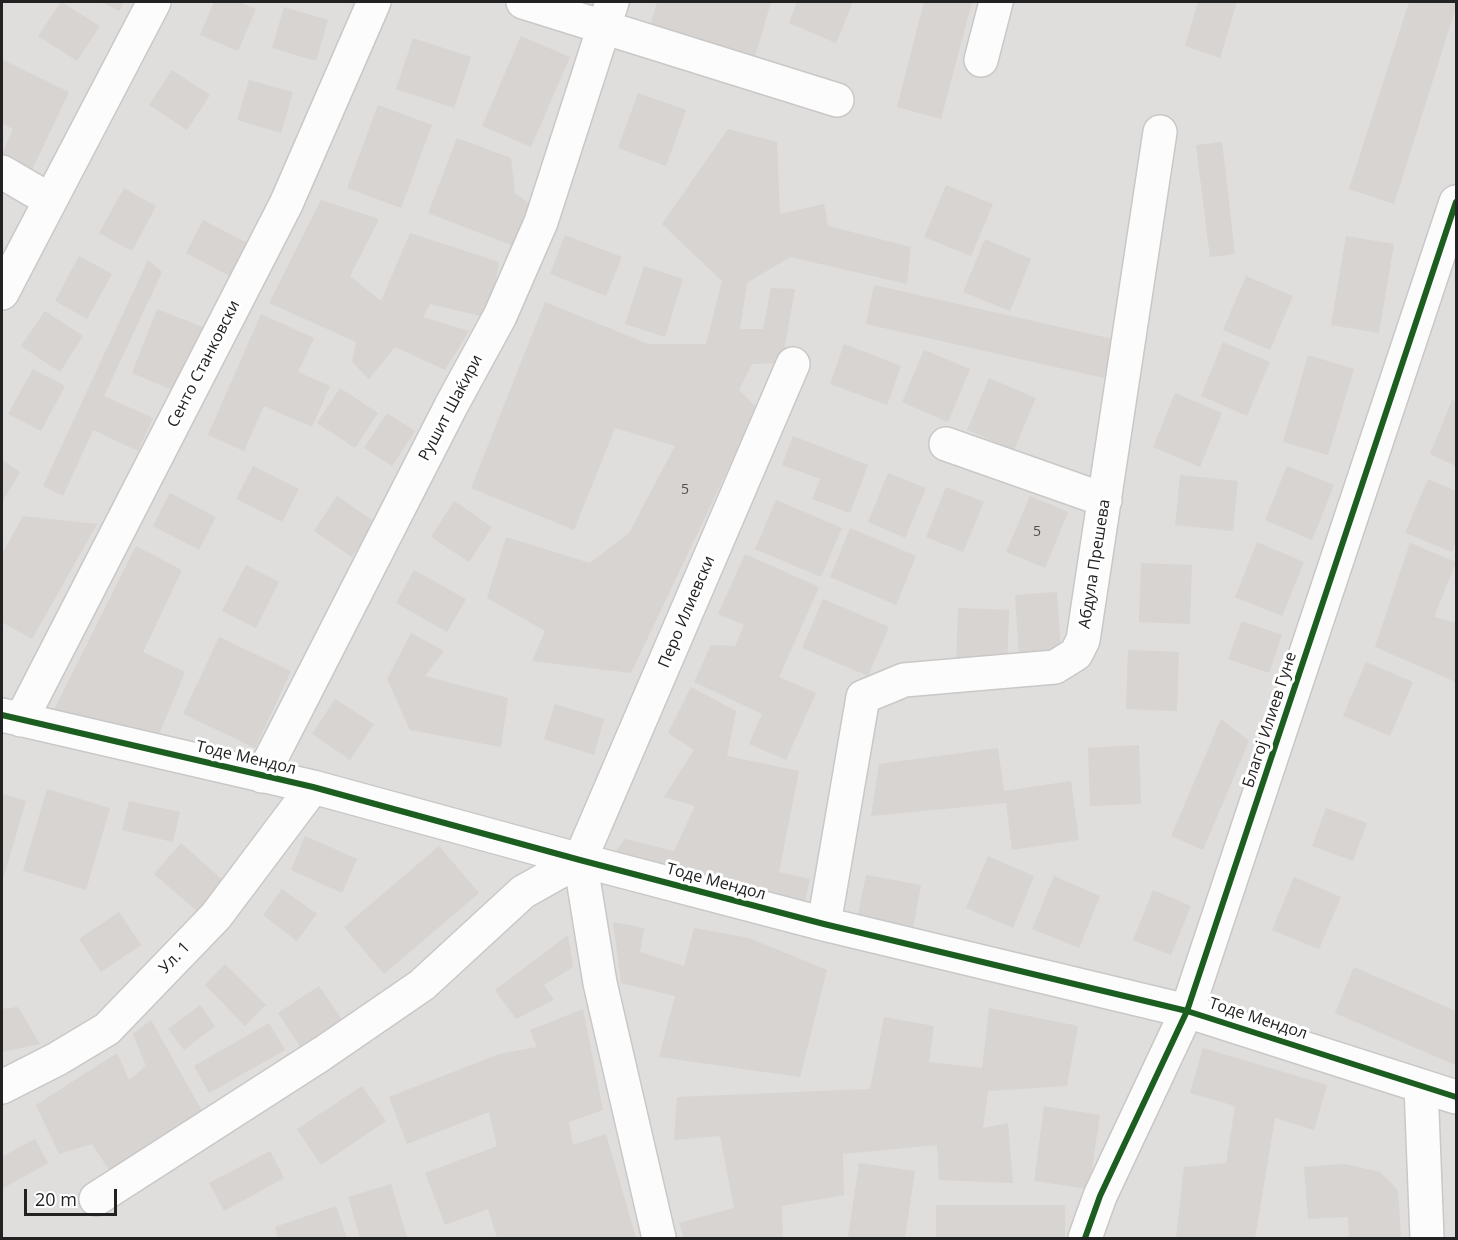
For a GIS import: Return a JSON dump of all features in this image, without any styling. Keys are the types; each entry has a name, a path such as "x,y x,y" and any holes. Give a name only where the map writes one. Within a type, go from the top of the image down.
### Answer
{"street":[{"path":"2,293 154,2"},
{"name":"Сенто Станковски","path":"11,718 286,204 374,2"},
{"path":"523,2 608,14 837,100"},
{"path":"981,60 996,2"},
{"name":"Рушит Шаќири","path":"262,776 451,406 500,316 541,222 608,14"},
{"name":"Абдула Прешева","path":"824,924 863,697 903,680 1054,667 1076,654 1083,640 1160,132"},
{"path":"2,172 50,200"},
{"name":"Благој Илиев Гуне","path":"1085,1239 1100,1196 1187,1011 1456,202"},
{"name":"Перо Илиевски","path":"580,860 793,364"},
{"path":"946,444 1105,500"},
{"name":"Тоде Мендол","path":"11,718 313,787 824,924 1187,1011 1456,1097"},
{"name":"Ул. 1","path":"2,1087 57,1059 107,1029 216,916 313,787"},
{"path":"96,1199 323,1053 422,985 523,892 580,860 600,983 659,1239"},
{"path":"1421,1086 1427,1239"}],"shaded area":[{"path":"2,2 1456,2 1456,1238 2,1238"}],"building":[{"path":"61,2 100,26 77,61 38,36"},
{"path":"101,2 124,2 119,11"},
{"path":"214,2 239,2 256,9 238,51 200,35"},
{"path":"657,2 771,2 753,63 648,32"},
{"path":"797,2 853,2 836,43 789,23"},
{"path":"924,2 972,2 941,119 897,107"},
{"path":"1198,2 1237,2 1220,58 1185,46"},
{"path":"1409,2 1456,2 1456,7 1394,204 1349,189"},
{"path":"284,7 328,20 316,61 272,48"},
{"path":"521,36 570,57 531,147 482,126"},
{"path":"413,38 471,57 454,108 396,89"},
{"path":"3,60 69,92 31,172 2,158 13,129 2,123"},
{"path":"172,70 210,95 187,130 149,105"},
{"path":"249,80 293,92 281,133 237,120"},
{"path":"638,93 686,110 666,166 618,148"},
{"path":"378,105 432,125 401,208 347,188"},
{"path":"728,129 777,142 780,214 824,204 828,226 911,247 907,284 790,257 747,283 740,329 763,329 771,288 795,289 782,363 752,364 739,390 757,408 631,673 532,661 545,631 487,598 506,537 590,563 629,533 675,446 615,428 574,530 471,488 545,302 648,344 706,344 722,281 662,224"},
{"path":"457,138 511,158 515,193 539,211 524,250 428,213"},
{"path":"1222,142 1235,254 1210,257 1196,145"},
{"path":"946,185 993,204 971,256 924,237"},
{"path":"124,188 156,206 132,251 99,233"},
{"path":"321,200 379,219 350,276 381,301 410,233 499,262 489,318 430,304 423,317 469,331 445,370 395,347 369,379 352,362 356,342 269,303"},
{"path":"203,220 249,244 232,277 186,253"},
{"path":"565,235 622,257 606,296 550,274"},
{"path":"1346,236 1394,244 1379,333 1331,325"},
{"path":"985,239 1031,259 1010,311 963,292"},
{"path":"79,256 112,274 87,319 55,301"},
{"path":"148,260 162,272 104,396 153,418 138,451 93,430 63,496 43,486"},
{"path":"644,266 683,279 665,337 625,324"},
{"path":"1246,276 1293,296 1270,350 1223,330"},
{"path":"874,285 1113,339 1104,378 866,324"},
{"path":"157,309 205,328 179,393 132,373"},
{"path":"45,311 83,336 60,372 21,346"},
{"path":"261,314 314,338 298,372 330,386 312,427 264,406 244,451 208,435"},
{"path":"1223,342 1270,362 1247,416 1201,396"},
{"path":"844,344 901,366 887,405 830,384"},
{"path":"924,350 970,369 948,422 902,402"},
{"path":"1308,355 1354,369 1328,455 1283,442"},
{"path":"33,369 65,386 41,431 8,414"},
{"path":"989,378 1036,398 1014,450 967,430"},
{"path":"340,388 378,413 355,448 317,423"},
{"path":"1175,393 1222,413 1200,467 1153,447"},
{"path":"1452,400 1456,402 1456,466 1430,454"},
{"path":"387,413 415,431 392,466 364,448"},
{"path":"793,436 868,465 850,513 812,499 820,479 782,465"},
{"path":"2,460 20,472 2,502"},
{"path":"253,466 299,489 282,522 236,499"},
{"path":"1287,466 1334,485 1312,540 1265,520"},
{"path":"888,473 926,488 905,538 868,522"},
{"path":"1180,475 1238,481 1233,531 1175,525"},
{"path":"1428,479 1456,491 1456,542 1452,552 1405,533"},
{"path":"946,487 984,502 963,552 926,537"},
{"path":"170,493 216,517 199,550 153,526"},
{"path":"337,496 375,522 352,557 314,531"},
{"path":"1030,496 1068,512 1045,568 1006,552"},
{"path":"776,500 842,528 821,577 755,549"},
{"path":"454,501 492,527 469,562 431,537"},
{"path":"23,516 97,524 32,639 2,622 2,554"},
{"path":"850,528 916,556 896,605 830,577"},
{"path":"1257,542 1304,562 1282,616 1235,597"},
{"path":"1410,543 1456,562 1434,617 1456,623 1456,682 1375,647"},
{"path":"136,546 182,570 143,652 185,672 154,746 51,716"},
{"path":"745,554 819,587 779,677 816,693 786,760 749,744 762,714 694,682 711,645 735,646 744,625 718,614"},
{"path":"1141,563 1192,565 1190,624 1139,622"},
{"path":"246,565 279,582 256,628 222,611"},
{"path":"414,570 466,599 447,632 396,603"},
{"path":"1057,592 1061,653 1019,656 1015,595"},
{"path":"823,599 889,627 868,676 802,648"},
{"path":"958,608 1009,610 1007,669 956,667"},
{"path":"1242,621 1282,635 1269,673 1228,659"},
{"path":"411,633 444,651 425,676 508,698 501,747 410,730 387,679"},
{"path":"219,637 291,671 255,748 183,714"},
{"path":"1128,650 1179,652 1177,711 1126,709"},
{"path":"1366,662 1413,682 1390,736 1343,716"},
{"path":"691,687 736,711 727,756 799,771 779,872 810,879 803,912 610,859 625,839 674,851 695,806 664,797 694,750 668,733"},
{"path":"335,699 374,724 350,760 312,734"},
{"path":"555,704 604,719 594,755 544,739"},
{"path":"1221,719 1249,741 1203,850 1171,836"},
{"path":"1139,745 1141,804 1090,806 1088,748"},
{"path":"998,748 1004,791 1071,781 1079,840 1012,850 1006,803 871,816 879,764"},
{"path":"47,789 110,808 86,890 23,871"},
{"path":"2,794 26,801 4,876 2,875"},
{"path":"129,801 180,812 173,842 122,830"},
{"path":"1326,808 1367,823 1353,861 1312,846"},
{"path":"305,836 357,859 342,893 291,870"},
{"path":"181,843 224,881 198,912 154,874"},
{"path":"439,846 479,893 384,974 344,927"},
{"path":"988,856 1034,876 1013,928 966,908"},
{"path":"866,875 921,885 912,934 856,924"},
{"path":"1054,876 1100,896 1079,948 1032,929"},
{"path":"1294,877 1341,897 1319,949 1272,930"},
{"path":"282,889 317,914 297,941 263,915"},
{"path":"1153,890 1191,906 1171,955 1133,940"},
{"path":"119,912 141,945 101,972 79,939"},
{"path":"613,922 644,928 640,952 684,966 694,928 749,938 827,970 800,1077 659,1057 675,996 621,983"},
{"path":"568,935 573,967 544,985 554,1000 516,1019 495,990"},
{"path":"225,964 266,1005 245,1026 205,985"},
{"path":"1354,967 1456,1011 1455,1065 1335,1013"},
{"path":"319,986 343,1021 302,1049 278,1013"},
{"path":"200,1005 215,1026 184,1050 168,1029"},
{"path":"18,1007 40,1044 2,1052 2,1009"},
{"path":"989,1008 1078,1026 1067,1086 988,1091 983,1128 1008,1123 1013,1183 939,1180 937,1145 843,1154 844,1195 782,1206 783,1238 684,1238 679,1223 734,1208 720,1136 674,1140 677,1097 870,1089 884,1017 934,1026 929,1062 982,1068"},
{"path":"583,1009 603,1110 569,1122 573,1145 606,1134 636,1238 497,1238 488,1209 445,1225 425,1173 497,1146 489,1112 407,1144 389,1097 499,1054 537,1047 530,1030"},
{"path":"151,1020 206,1118 113,1176 92,1144 59,1154 36,1105 117,1053 129,1080 146,1066 133,1034"},
{"path":"269,1023 285,1050 209,1093 194,1066"},
{"path":"1203,1048 1327,1085 1314,1130 1275,1118 1255,1238 1176,1238 1184,1167 1226,1163 1235,1106 1190,1093"},
{"path":"362,1086 386,1121 321,1165 297,1129"},
{"path":"1044,1106 1100,1115 1089,1189 1034,1181"},
{"path":"35,1139 48,1163 2,1189 2,1157"},
{"path":"270,1151 284,1178 224,1211 209,1183"},
{"path":"859,1163 915,1171 905,1238 848,1237"},
{"path":"1344,1164 1380,1172 1398,1190 1401,1238 1349,1238 1348,1217 1308,1219 1304,1167"},
{"path":"391,1184 407,1237 360,1238 348,1197"},
{"path":"936,1205 1065,1205 1065,1238 936,1238"},
{"path":"336,1206 347,1238 278,1238 275,1227"}],"cycle path":[{"path":"1085,1238 1100,1196 1187,1011 1456,202"},
{"path":"2,715 313,787 824,924 1187,1011 1456,1097"}]}
